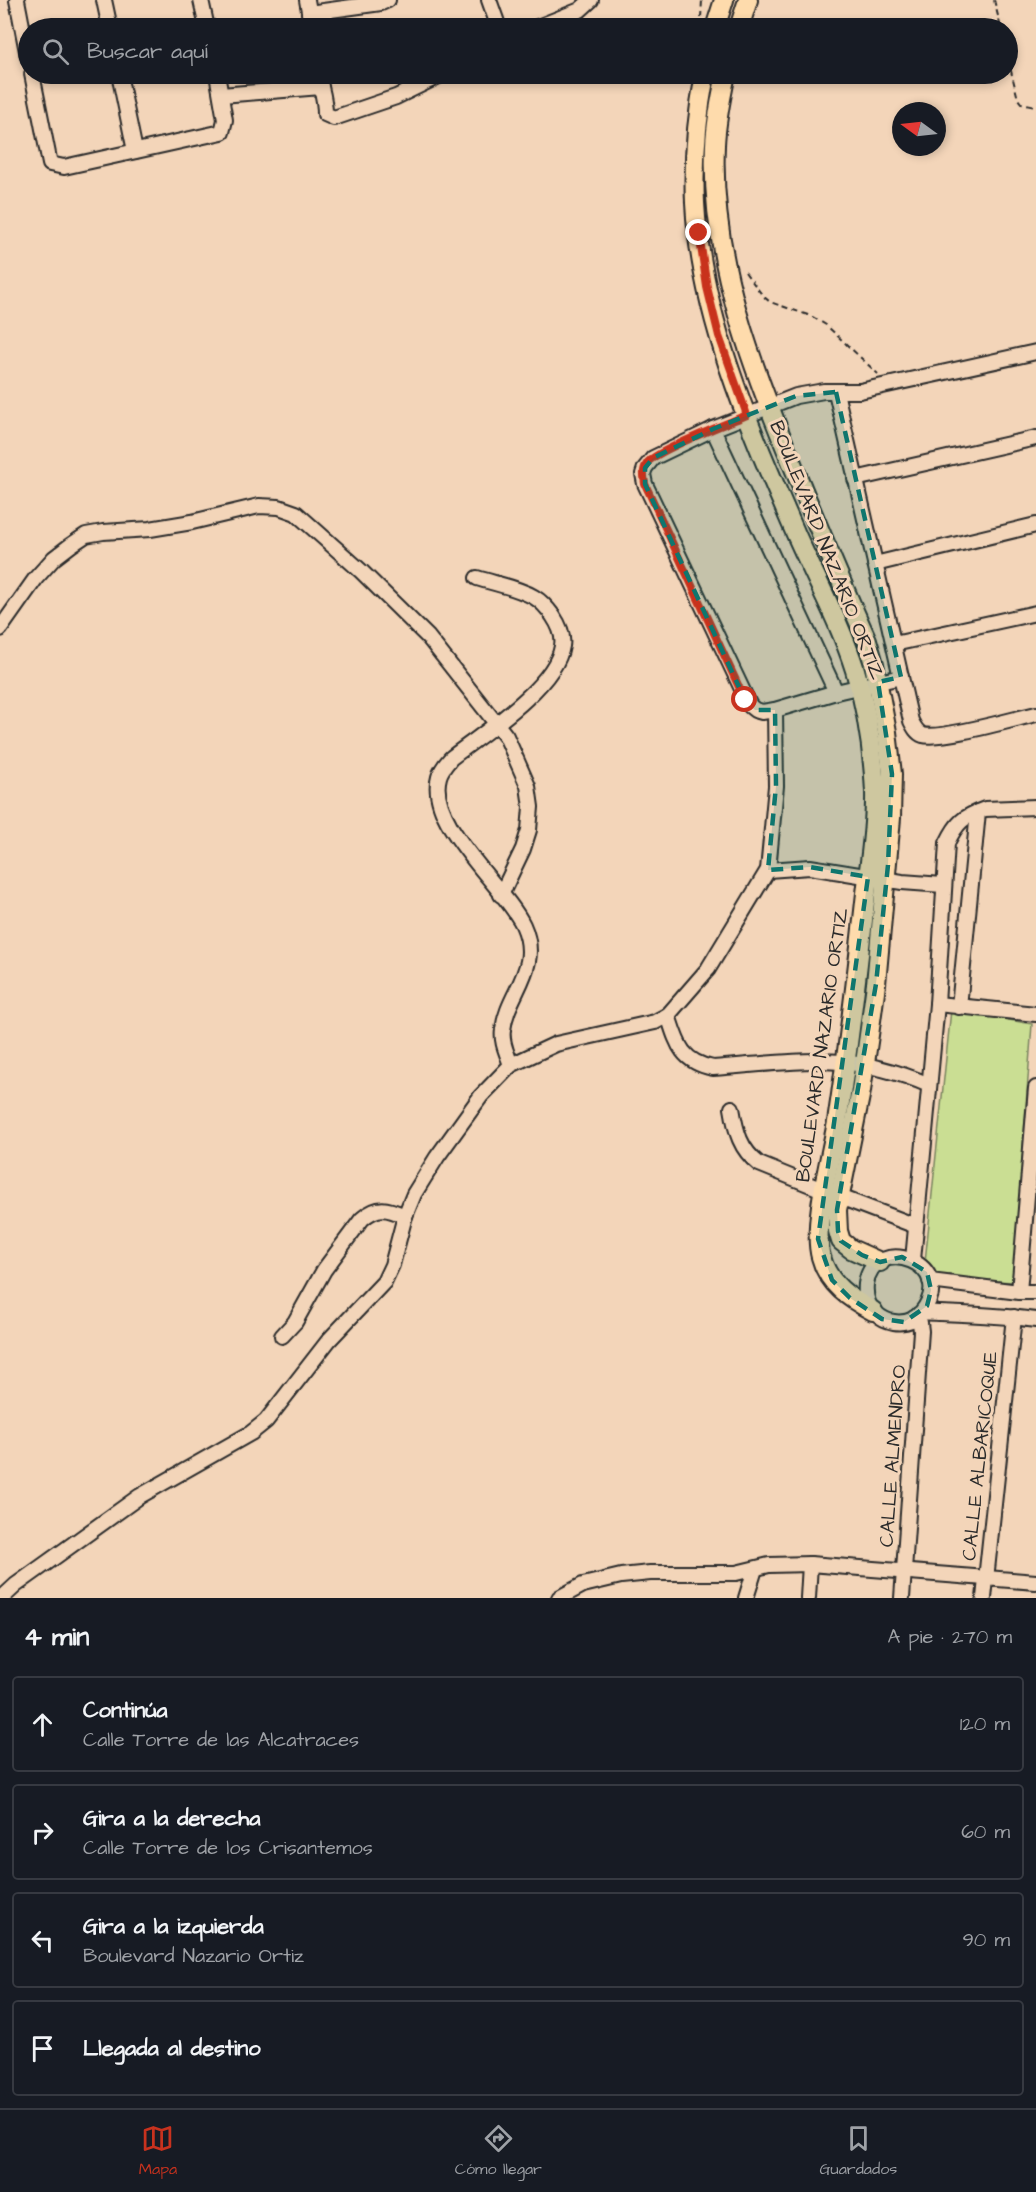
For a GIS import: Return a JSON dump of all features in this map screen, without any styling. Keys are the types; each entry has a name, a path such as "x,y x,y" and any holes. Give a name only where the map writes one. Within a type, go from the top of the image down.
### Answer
{"main road":[{"path":"713,18 724,0"},
{"path":"742,18 747,0"},
{"name":"BOULEVARD NAZARIO ORTIZ","path":"703,84 696,147 696,214 707,287 719,336 747,415 854,668 873,754 875,807 832,1194 837,1210 841,1241 857,1252 880,1262"},
{"name":"BOULEVARD NAZARIO ORTIZ","path":"724,84 715,145 717,209 731,288 768,407 867,640 878,682 887,732 892,774 886,880 876,984 865,1064 832,1194 818,1239 821,1258 832,1280 850,1299 873,1311"}],"street":[{"path":"17,0 20,18"},
{"path":"104,0 108,18"},
{"path":"201,0 205,18"},
{"path":"308,6 381,3 388,0"},
{"path":"489,0 495,18"},
{"path":"560,18 580,10 591,0"},
{"path":"34,84 50,164 64,166 222,132 225,120 219,84"},
{"path":"121,84 135,151"},
{"path":"222,95 321,86 325,114 339,118 396,97 423,84"},
{"path":"901,676 775,710 755,710 745,700 645,484 643,474 645,468 653,458 713,429 806,394 860,391 1036,352"},
{"path":"836,392 911,721 920,734 929,736 955,733 1036,714"},
{"path":"713,429 836,692"},
{"path":"855,479 1036,438"},
{"path":"0,629 36,578 54,558 86,535 150,529 192,522 259,506 279,507 296,513 372,581 428,637 506,736 528,786 531,807 529,830 523,849 501,895"},
{"path":"875,564 1036,525"},
{"path":"477,578 518,589 536,598 560,627 562,644 558,660 547,678 495,724 451,758 442,768 438,778 438,787 446,817 472,859 523,925 527,940 526,974 503,1029 503,1043 511,1065"},
{"path":"894,644 1036,613"},
{"path":"3,1598 16,1585 140,1496 251,1434 266,1421 329,1340 384,1282 392,1265 405,1216 414,1194 437,1157 481,1096 511,1065 556,1044 640,1027 668,1016 708,969 768,870 776,786 775,710"},
{"path":"913,1260 937,1004 946,843 962,819 985,809 1036,807"},
{"path":"959,1007 978,812"},
{"path":"768,870 810,867 886,880 943,885"},
{"path":"937,1004 1036,1014"},
{"path":"668,1016 676,1042 686,1056 701,1066 713,1068 810,1060 845,1061 902,1073 929,1085"},
{"path":"1019,1292 1036,1088"},
{"path":"732,1108 735,1131 741,1145 759,1164 916,1226"},
{"path":"282,1336 295,1322 324,1270 362,1219 368,1214 386,1208 405,1216"},
{"path":"918,1316 930,1298 930,1281 927,1272 913,1260 902,1257 891,1257 880,1262 872,1269 865,1291 867,1302 882,1318 893,1322 904,1322 918,1316 972,1314 1036,1320"},
{"path":"930,1281 1036,1292"},
{"name":"CALLE ALMENDRO","path":"902,1598 921,1331 918,1316"},
{"name":"CALLE ALBARICOQUE","path":"984,1598 1014,1317"},
{"path":"801,1598 808,1591 810,1564"},
{"path":"559,1598 583,1585 621,1576 650,1573 736,1573 769,1565 810,1564 1036,1582"},
{"path":"746,1598 755,1569"}],"path":[{"path":"702,0 706,18"},
{"path":"994,0 998,18"},
{"path":"1014,84 1018,99 1022,103 1036,106"},
{"path":"742,268 753,285 770,302 811,316 826,325 888,385"}],"highlighted area":[{"path":"836,392 901,677 878,682 892,774 888,865 876,984 837,1210 838,1231 841,1241 862,1255 880,1262 902,1257 927,1272 931,1290 927,1306 904,1322 882,1319 850,1298 832,1280 818,1239 868,877 810,867 768,870 776,786 775,710 755,710 745,700 645,484 645,468 653,458 713,429 796,396"}],"green space":[{"path":"951,1010 1032,1024 1013,1282 940,1278 925,1262"}],"route":[{"path":"699,233 707,287 719,336 747,415 653,458 643,474 645,484 745,700"}]}
